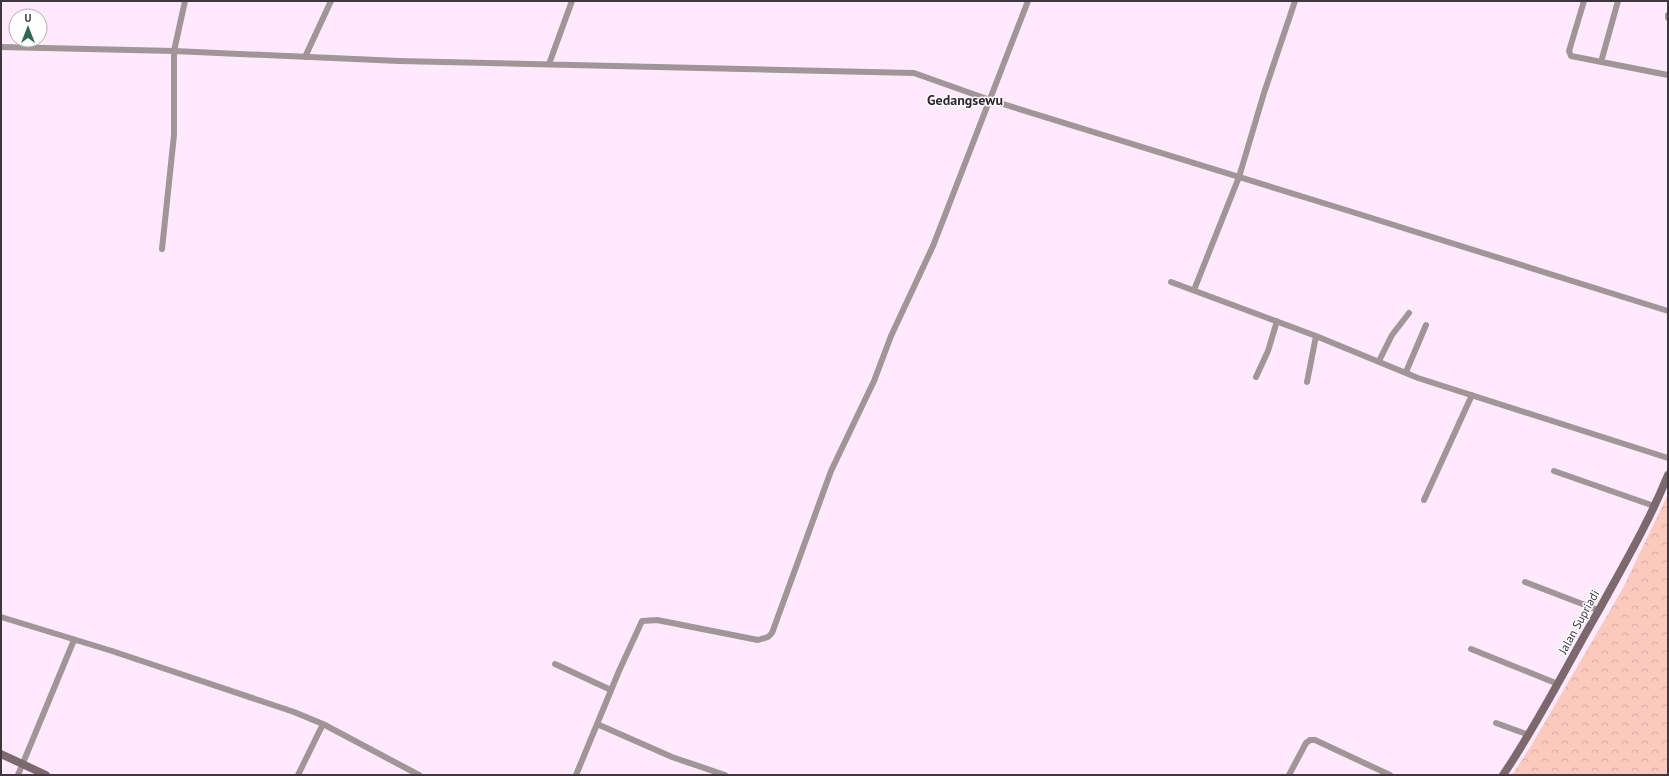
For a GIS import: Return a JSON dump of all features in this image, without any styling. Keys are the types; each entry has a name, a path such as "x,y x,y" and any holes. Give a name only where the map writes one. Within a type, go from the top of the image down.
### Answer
{"main road":[{"name":"Jalan Supriadi","path":"1503,775 1529,735 1619,575 1668,476"},
{"path":"1,754 46,775"}],"street":[{"path":"162,249 174,135 174,51 185,1"},
{"path":"305,56 331,1"},
{"path":"549,64 572,1"},
{"path":"576,775 611,690 642,621 657,620 758,640 768,637 772,633 799,563 831,471 874,380 891,336 933,246 1028,1"},
{"path":"1194,290 1239,177 1264,93 1295,1"},
{"path":"1584,1 1569,54 1571,56 1668,75"},
{"path":"1601,62 1618,1"},
{"path":"1,47 174,51 549,64 914,73 990,100 1668,311"},
{"path":"1171,282 1277,321 1406,372 1472,395 1668,458"},
{"path":"1379,361 1392,335 1409,313"},
{"path":"1256,377 1268,351 1277,321"},
{"path":"1406,372 1426,325"},
{"path":"1307,382 1316,336"},
{"path":"1424,500 1472,395"},
{"path":"1554,471 1654,506"},
{"path":"1525,582 1598,610"},
{"path":"1,617 269,703 323,724 419,775"},
{"path":"18,775 74,640"},
{"path":"1471,649 1558,684"},
{"path":"555,664 611,690"},
{"path":"1496,723 1529,735"},
{"path":"298,775 323,724"},
{"path":"597,724 672,758 725,775"},
{"path":"1289,775 1306,742 1310,740 1315,740 1385,774"}],"green space":[{"path":"1668,494 1668,775 1512,775 1531,746 1623,588"}],"district":[{"name":"Gedangsewu","path":"965,100"}]}
